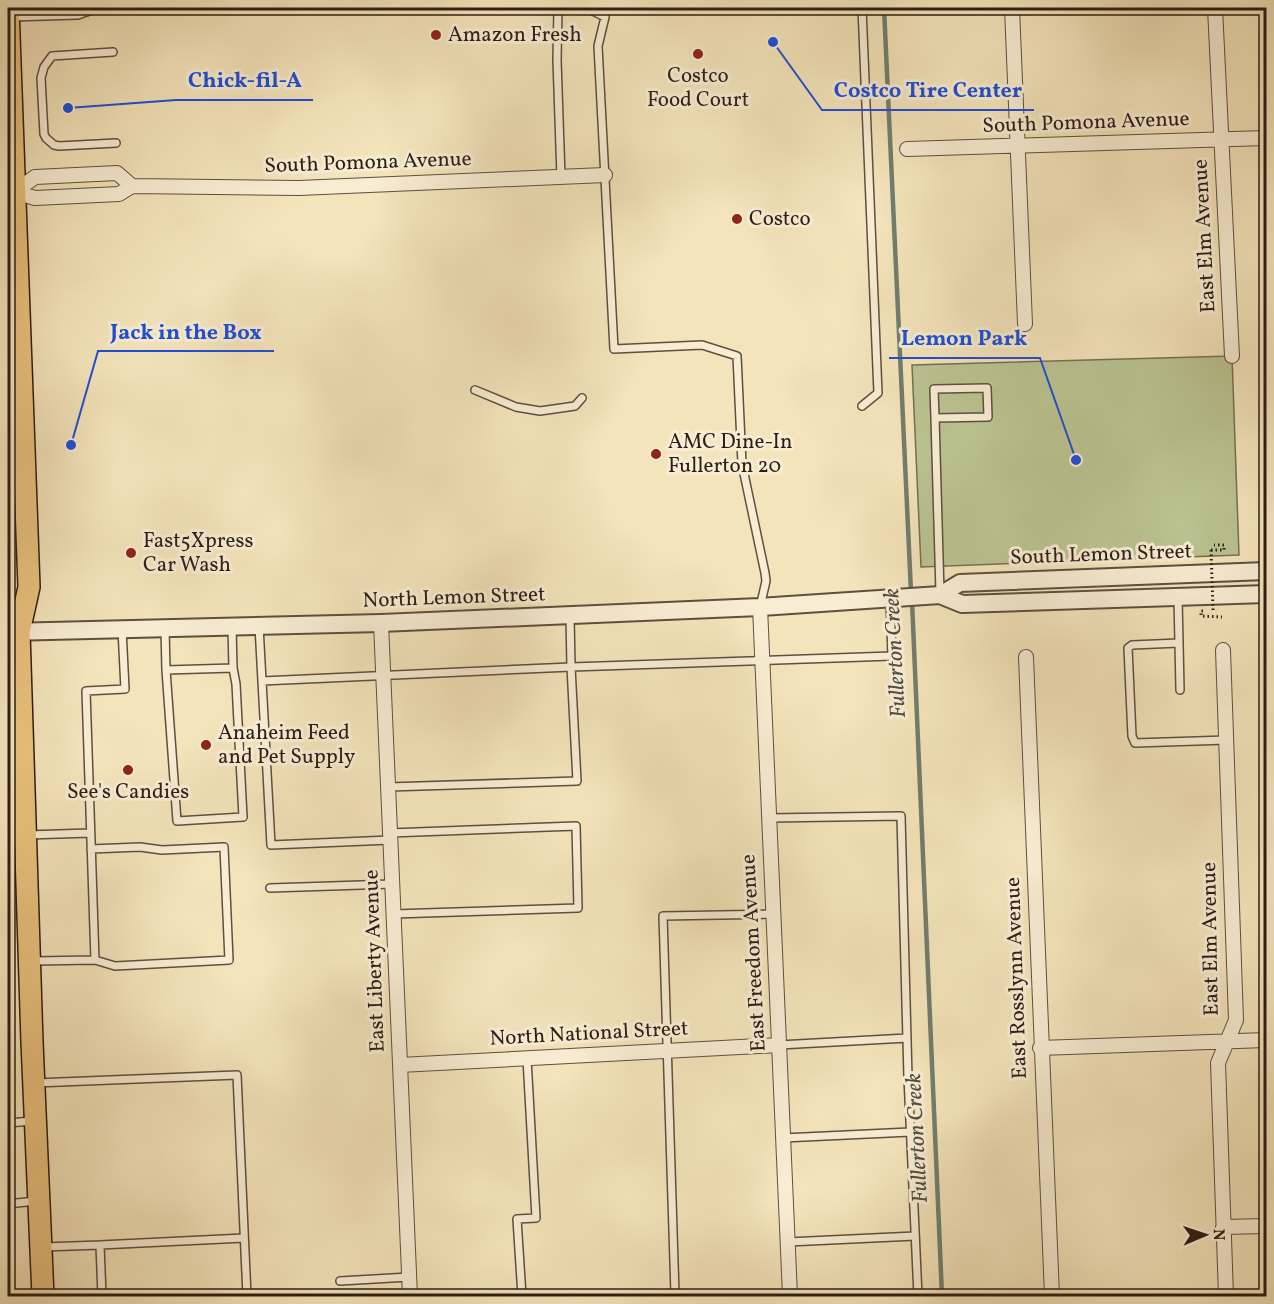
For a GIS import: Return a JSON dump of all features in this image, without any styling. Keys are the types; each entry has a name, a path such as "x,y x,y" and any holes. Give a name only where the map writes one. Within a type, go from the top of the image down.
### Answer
{"main road":[{"path":"8,8 11,192 29,587 13,632"},
{"path":"8,609 13,632 26,835 43,1296"}],"street":[{"path":"1012,8 1025,324"},
{"name":"East Elm Avenue","path":"1215,8 1232,356"},
{"name":"South Pomona Avenue","path":"907,149 1266,138"},
{"name":"South Pomona Avenue","path":"11,192 35,177 46,176 117,173 132,186"},
{"name":"South Pomona Avenue","path":"11,192 35,198 119,194 132,186 299,189 604,175"},
{"name":"South Lemon Street","path":"890,600 933,596 960,583 1266,571"},
{"name":"South Lemon Street","path":"933,596 962,604 1266,594"},
{"name":"North Lemon Street","path":"13,632 381,623 890,600"},
{"name":"East Freedom Avenue","path":"760,607 790,1296"},
{"name":"East Liberty Avenue","path":"381,623 410,1296"},
{"name":"East Elm Avenue","path":"1223,650 1236,1020 1218,1063 1226,1296"},
{"name":"East Rosslynn Avenue","path":"1026,657 1040,1048 1052,1296"},
{"path":"1040,1048 1266,1040"},
{"name":"North National Street","path":"400,1065 779,1045"},
{"path":"1223,1227 1266,1226"}],"lane":[{"path":"8,17 78,15 98,8"},
{"path":"558,8 557,60 561,177"},
{"path":"587,8 605,17 598,46 614,349 702,345 737,356 742,464 765,573 760,607"},
{"path":"862,8 878,393 862,406"},
{"path":"113,52 52,56 44,67 41,78 44,134 49,142 59,146 116,143"},
{"path":"933,596 934,389 987,388 988,417 935,418"},
{"path":"475,390 516,407 540,411 575,406 582,398"},
{"path":"1178,597 1180,690"},
{"path":"262,681 892,656 890,600"},
{"path":"388,788 577,781 570,616"},
{"path":"165,628 177,821 243,817 232,627"},
{"path":"260,627 271,845 576,826 578,908 393,914"},
{"path":"95,960 86,691 125,689 122,629"},
{"path":"1179,644 1132,645 1128,648 1132,736 1135,743 1227,740"},
{"path":"166,670 233,668"},
{"path":"769,818 901,816 910,1132 918,1296"},
{"path":"26,835 90,833"},
{"path":"30,961 95,960 115,966 229,960 224,847 162,850 140,847 91,849"},
{"path":"270,888 393,884"},
{"path":"675,1294 663,916 773,914"},
{"path":"779,1045 907,1038"},
{"path":"522,1296 517,1218 536,1218 526,1059"},
{"path":"34,1083 237,1075 247,1296"},
{"path":"8,1123 36,1121"},
{"path":"783,1138 910,1132"},
{"path":"8,1204 39,1201"},
{"path":"788,1242 915,1236"},
{"path":"41,1247 244,1239"},
{"path":"100,1245 102,1296"},
{"path":"340,1281 409,1277"}],"path":[{"path":"1214,545 1224,544 1224,550 1211,550 1214,610 1201,611 1201,616 1222,617 1222,623"}],"green space":[{"path":"1232,356 1239,555 921,567 912,365"}],"waterway":[{"name":"Fullerton Creek","path":"884,8 911,592"},
{"name":"Fullerton Creek","path":"912,601 942,1296"}],"place":[{"name":"Amazon Fresh","path":"436,35"},
{"name":"Costco Tire Center","path":"773,42"},
{"name":"Costco Food Court","path":"698,54"},
{"name":"Chick-fil-A","path":"68,108"},
{"name":"Costco","path":"737,219"},
{"name":"Jack in the Box","path":"71,445"},
{"name":"AMC Dine-In Fullerton 20","path":"656,454"},
{"name":"Lemon Park","path":"1076,460"},
{"name":"Fast5Xpress Car Wash","path":"131,553"},
{"name":"Anaheim Feed and Pet Supply","path":"206,745"},
{"name":"See's Candies","path":"128,770"}]}
